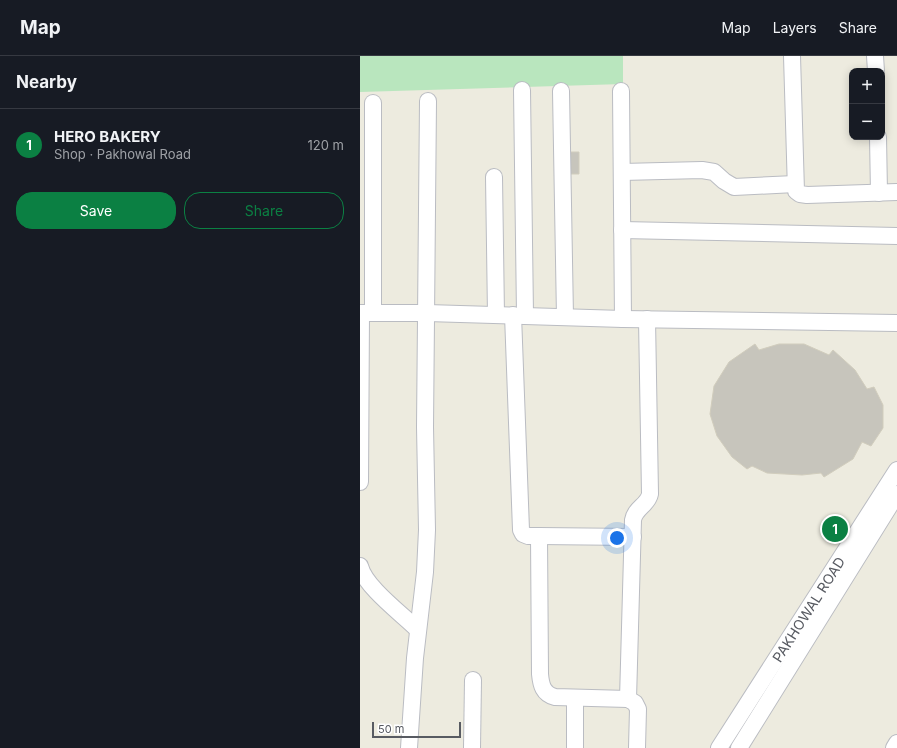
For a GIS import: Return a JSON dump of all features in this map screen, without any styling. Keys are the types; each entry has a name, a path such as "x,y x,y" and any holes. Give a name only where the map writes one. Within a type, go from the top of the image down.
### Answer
{"street":[{"path":"792,56 796,191 802,194 897,192"},
{"path":"875,56 876,68"},
{"path":"522,90 519,315 521,530 523,534 539,536 633,537"},
{"path":"561,91 565,317"},
{"path":"621,91 623,319"},
{"path":"408,748 427,537 425,427 428,101"},
{"path":"360,482 373,103"},
{"path":"878,140 879,193"},
{"path":"622,172 702,170 714,172 734,187 795,184"},
{"path":"494,177 496,315"},
{"path":"622,230 897,236"},
{"path":"365,313 427,313 623,319 897,324"},
{"path":"628,699 633,520 638,508 648,501 650,494 647,319"},
{"name":"PAKHOWAL ROAD","path":"719,748 897,470"},
{"name":"PAKHOWAL ROAD","path":"739,748 897,494"},
{"path":"539,536 540,674 543,689 549,695 575,698 628,699 635,703 638,709 637,748"},
{"path":"360,566 362,574 373,588 418,630"},
{"path":"472,748 473,680"},
{"path":"575,698 575,748"},
{"path":"894,748 897,744"}],"green space":[{"path":"360,56 623,56 623,84 360,92"}],"building":[{"path":"564,152 579,152 579,174 565,174"},
{"path":"755,344 759,350 779,344 804,344 829,355 833,350 855,370 867,389 874,387 883,405 883,428 871,446 862,442 853,459 824,477 821,473 802,475 767,473 752,466 747,469 732,457 717,436 710,414 714,386 729,362"}],"place":[{"name":"HERO BAKERY","path":"835,529"}]}
